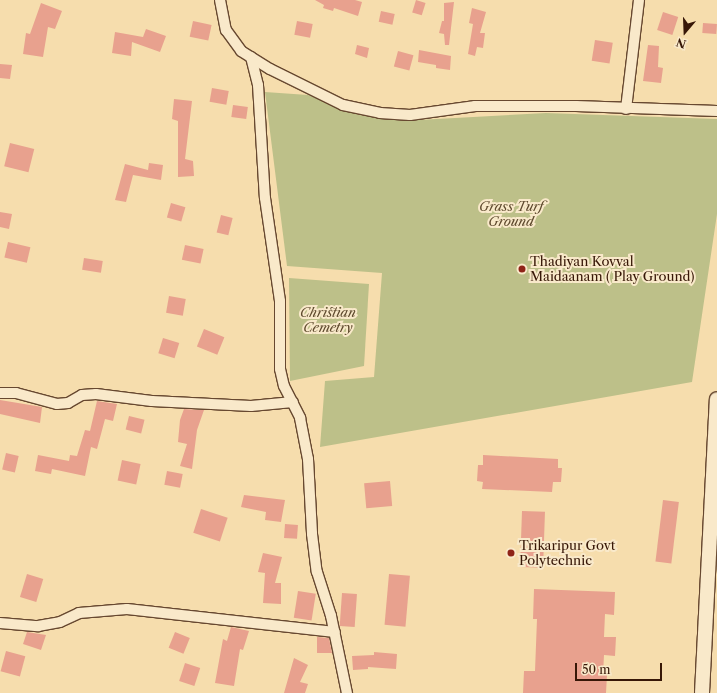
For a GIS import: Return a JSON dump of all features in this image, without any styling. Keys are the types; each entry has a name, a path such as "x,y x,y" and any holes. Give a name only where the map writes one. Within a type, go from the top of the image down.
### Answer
{"main road":[{"path":"702,693 717,399"}],"street":[{"path":"220,0 226,30 241,51 316,94 343,105 380,113 410,115 475,106 717,111"},
{"path":"626,109 639,0"},
{"path":"251,57 258,85 265,198 280,300 280,369 284,386 300,418 308,459 312,534 317,572 335,632 347,693"},
{"path":"0,392 16,393 57,404 68,403 82,395 96,394 251,406 293,402"},
{"path":"0,623 38,626 60,622 79,613 127,609 335,632"}],"green space":[{"name":"Thadiyan Kovval Maidaanam ( Play Ground)","path":"265,92 308,95 359,115 418,120 546,113 717,119 717,214 692,382 320,447 325,381 374,377 382,273 287,266"},
{"name":"Christian Cemetry","path":"289,278 369,284 364,366 290,381"}],"building":[{"path":"315,0 355,0 362,2 358,16 334,8 333,11 323,8 324,5"},
{"path":"416,0 426,3 422,15 412,12"},
{"path":"454,2 449,45 445,45 444,34 439,33 442,21 444,21 444,3"},
{"path":"41,3 62,11 55,29 48,27 43,57 23,54 26,33 30,34"},
{"path":"472,8 486,12 480,33 485,33 483,48 477,47 475,56 468,54 473,24 469,23"},
{"path":"381,11 395,14 392,25 379,22"},
{"path":"663,12 678,17 672,35 657,30"},
{"path":"193,21 212,25 208,41 190,37"},
{"path":"297,21 313,24 310,38 294,35"},
{"path":"703,23 717,24 716,34 702,33"},
{"path":"146,29 166,36 160,52 132,42 131,56 112,53 115,32 143,37"},
{"path":"595,40 613,43 609,64 592,61"},
{"path":"357,45 369,48 367,58 355,54"},
{"path":"648,45 659,46 658,67 663,68 661,83 643,81"},
{"path":"419,50 451,56 450,70 436,68 436,65 418,62"},
{"path":"398,51 413,55 409,71 394,66"},
{"path":"0,64 12,65 10,79 0,78"},
{"path":"212,88 229,91 226,105 210,102"},
{"path":"174,99 192,101 185,159 193,161 194,176 178,177 178,121 172,119"},
{"path":"233,105 248,107 246,119 231,117"},
{"path":"10,143 34,149 28,172 4,166"},
{"path":"149,163 163,165 161,180 133,175 126,202 115,200 125,164 148,170"},
{"path":"171,203 185,207 181,222 167,217"},
{"path":"0,212 12,214 9,229 0,227"},
{"path":"221,215 233,218 228,235 217,232"},
{"path":"8,242 30,247 27,263 4,258"},
{"path":"185,245 204,249 200,264 182,260"},
{"path":"84,258 103,261 101,273 82,270"},
{"path":"169,296 186,299 183,316 166,313"},
{"path":"204,329 224,337 217,355 197,347"},
{"path":"163,338 179,343 175,358 158,353"},
{"path":"0,400 42,407 40,423 0,414"},
{"path":"97,401 117,404 113,421 105,419 97,449 91,447 85,476 52,469 51,474 35,471 38,455 69,461 70,455 77,456 85,430 90,431"},
{"path":"184,409 204,410 197,430 192,469 180,466 187,444 178,442 180,420"},
{"path":"129,416 145,420 141,433 126,430"},
{"path":"6,453 19,456 15,472 2,470"},
{"path":"483,455 558,459 558,468 562,468 561,482 553,482 552,492 482,489 483,482 477,481 478,465 483,465"},
{"path":"122,460 141,464 136,484 118,481"},
{"path":"167,471 183,474 180,488 164,485"},
{"path":"390,481 392,506 366,508 364,483"},
{"path":"244,495 285,500 281,522 265,520 266,512 241,507"},
{"path":"663,500 679,502 671,563 655,562"},
{"path":"201,509 228,518 220,541 193,533"},
{"path":"522,511 545,512 543,568 520,567"},
{"path":"285,524 298,525 297,539 284,538"},
{"path":"263,553 282,557 275,583 281,583 281,604 263,603 265,573 258,572"},
{"path":"27,574 43,579 36,602 20,597"},
{"path":"389,574 410,576 405,627 385,625"},
{"path":"534,589 615,592 614,615 605,614 604,637 616,637 615,656 604,655 603,675 607,675 606,693 523,693 524,671 535,671 537,619 533,619"},
{"path":"298,591 316,594 312,620 294,618"},
{"path":"342,593 357,594 355,627 340,626"},
{"path":"231,627 249,631 243,650 240,649 234,686 215,683 223,639 227,641"},
{"path":"27,632 46,635 41,650 23,644"},
{"path":"175,632 190,638 183,654 169,648"},
{"path":"317,637 329,638 332,653 317,653"},
{"path":"6,651 25,656 20,676 1,671"},
{"path":"374,652 397,654 396,669 368,667 368,669 353,670 352,656 374,655"},
{"path":"294,658 308,665 300,682 308,684 305,693 284,693"},
{"path":"185,663 200,668 194,686 179,681"}],"place":[{"name":"Thadiyan Kovval Maidaanam ( Play Ground)","path":"522,269"},
{"name":"Trikaripur Govt Polytechnic","path":"511,553"}],"park label":[{"name":"Grass Turf Ground","path":"511,214"}]}
